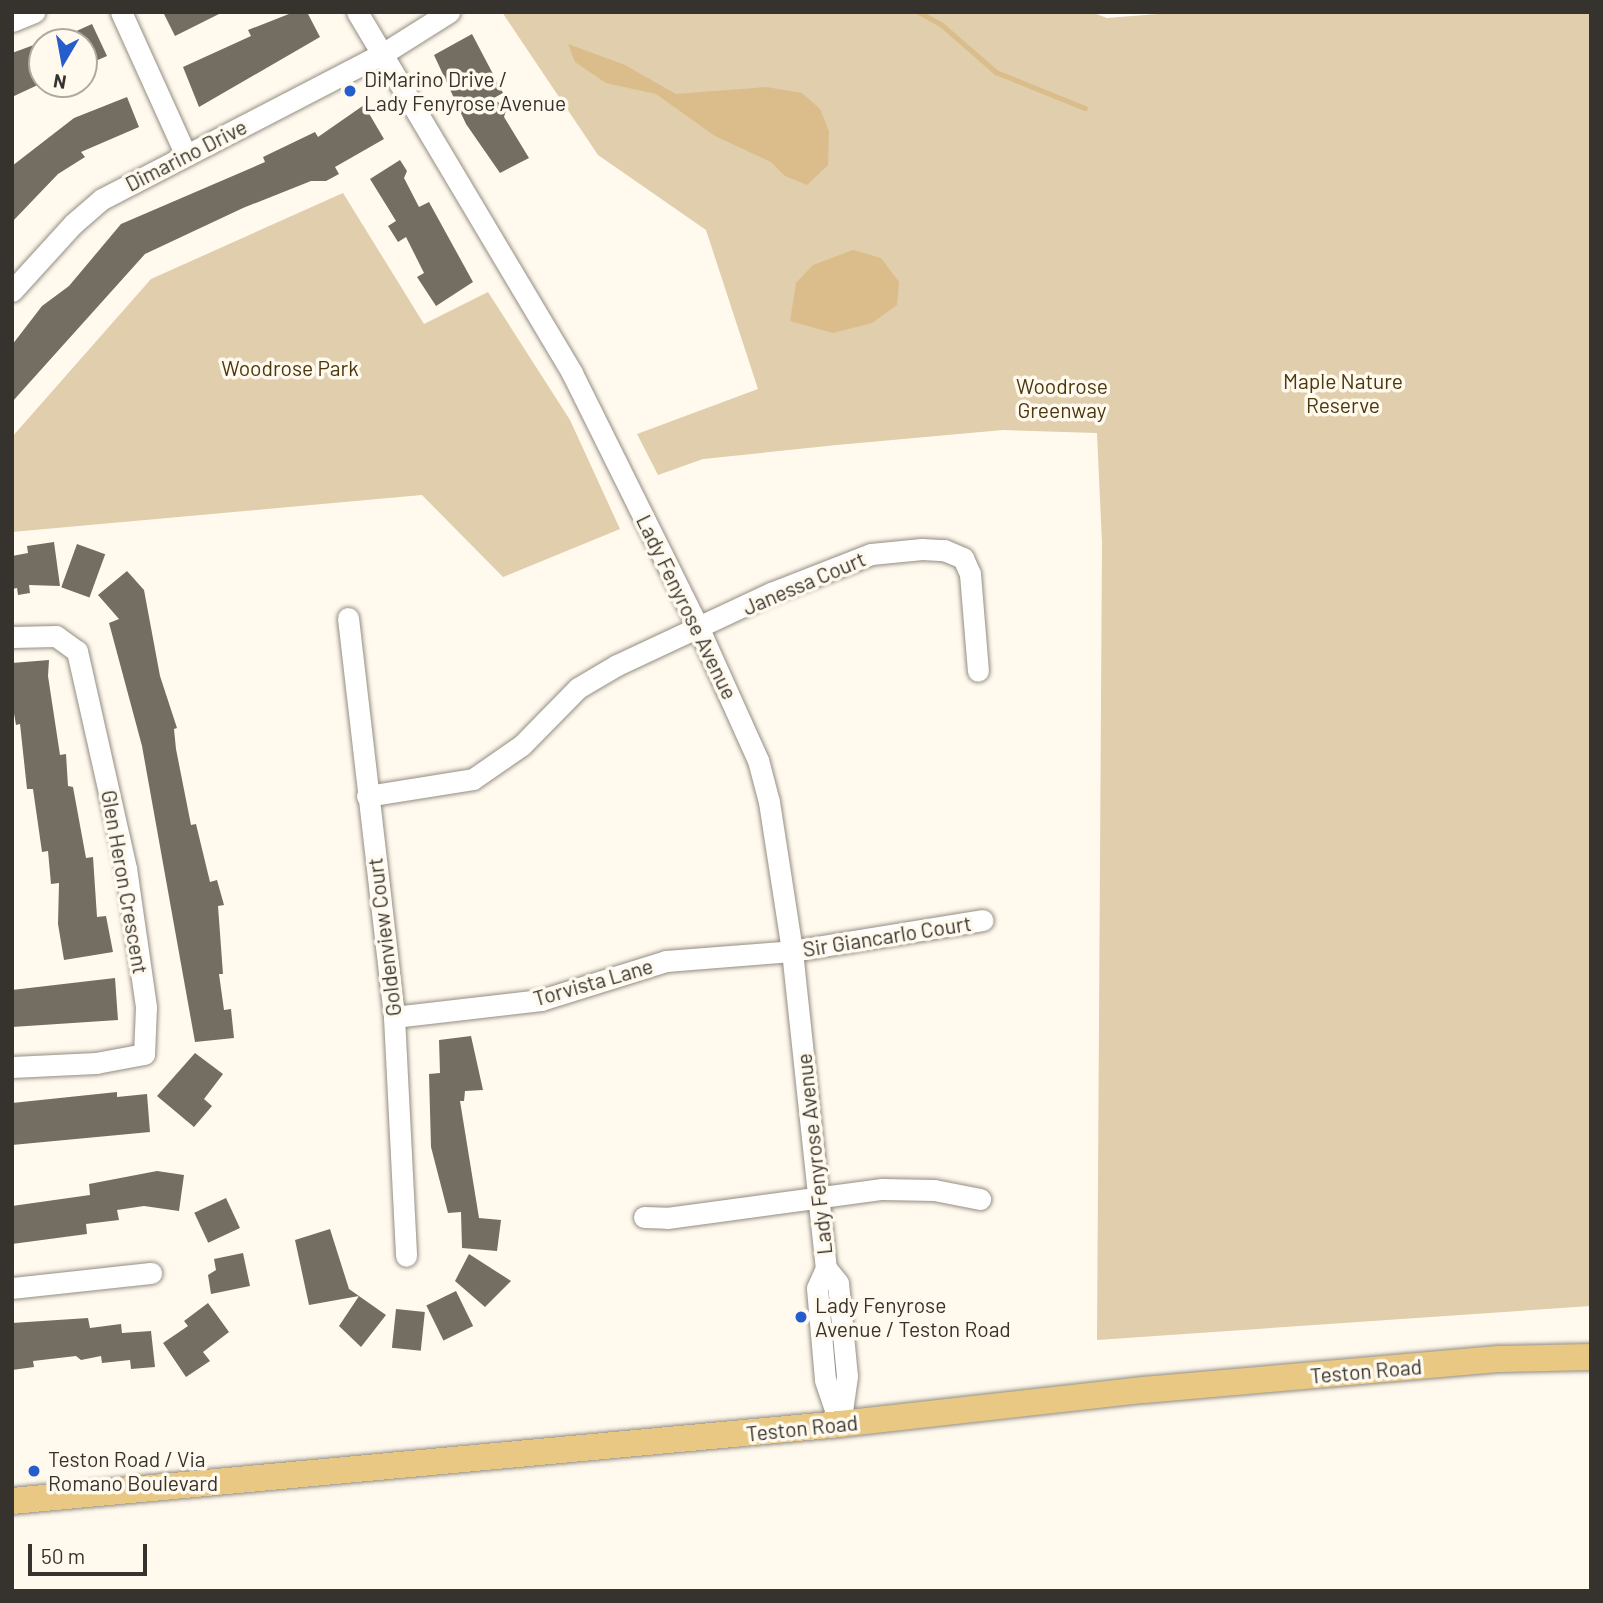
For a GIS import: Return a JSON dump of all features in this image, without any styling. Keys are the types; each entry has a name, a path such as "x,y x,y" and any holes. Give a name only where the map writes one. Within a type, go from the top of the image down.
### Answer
{"main road":[{"name":"Teston Road","path":"12,1502 840,1424 1158,1388 1501,1359 1591,1357"}],"street":[{"path":"12,21 34,12"},
{"path":"121,12 186,155"},
{"name":"Lady Fenyrose Avenue","path":"357,12 384,53 572,373 699,629 758,760 769,802 792,951 826,1268 817,1288 825,1380 840,1424"},
{"name":"Dimarino Drive","path":"12,290 73,224 102,199 384,53 450,12"},
{"name":"Janessa Court","path":"367,796 473,779 522,745 578,688 699,629 870,554 944,550 963,558 971,574 978,671"},
{"name":"Goldenview Court","path":"348,618 394,1017 406,1256"},
{"name":"Glen Heron Crescent","path":"12,637 56,636 77,651 126,868 146,1007 144,1054 96,1063 12,1067"},
{"name":"Sir Giancarlo Court","path":"792,951 982,920"},
{"name":"Torvista Lane","path":"394,1017 541,1000 666,961 792,951"},
{"path":"644,1217 667,1218 905,1188 980,1199"},
{"path":"12,1288 150,1273"}],"green space":[{"name":"Maple Nature Reserve","path":"502,12 1091,12 1107,18 1183,12 1591,12 1591,1306 1097,1340 1102,543 1097,433 1003,430 837,445 703,459 658,475 637,434 758,389 706,230 598,155"},
{"name":"Woodrose Park","path":"343,193 424,324 488,292 570,420 620,529 503,577 422,495 12,532 12,437 151,279"}],"shaded area":[{"path":"568,44 625,65 676,94 766,87 802,93 820,109 829,131 828,165 807,185 785,176 771,162 715,136 656,94 606,83 575,62"},
{"path":"853,250 881,258 899,282 897,305 872,323 833,333 790,321 796,283 813,265"}],"building":[{"path":"163,12 223,12 175,36"},
{"path":"294,12 307,12 320,37 199,107 183,67 251,36 248,30"},
{"path":"472,34 503,93 492,99 507,107 504,117 529,158 500,173 466,124 434,55"},
{"path":"98,37 107,56 98,60"},
{"path":"28,47 28,90 12,97 12,53"},
{"path":"127,97 139,127 81,152 85,157 58,174 12,222 12,166 74,118"},
{"path":"364,105 384,139 335,167 339,174 326,181 311,181 243,208 145,254 12,402 12,345 42,306 69,286 121,224 265,162 263,157 315,132 318,137"},
{"path":"400,160 407,171 404,178 419,207 429,202 473,282 436,306 417,277 424,273 406,237 398,242 388,226 396,221 370,179"},
{"path":"54,542 60,586 29,585 30,593 18,595 17,588 12,589 12,556 28,553 27,546"},
{"path":"77,544 105,554 89,597 61,587"},
{"path":"127,571 144,590 160,676 177,728 174,729 176,749 191,825 196,824 210,882 217,880 224,905 218,906 223,974 219,974 224,1010 231,1009 234,1038 195,1042 142,746 109,623 119,619 98,595"},
{"path":"49,660 48,676 60,755 66,754 68,786 73,787 86,858 93,857 97,917 106,916 113,952 64,960 58,924 59,883 51,884 48,851 42,852 33,789 27,789 20,724 16,725 12,702 12,663"},
{"path":"115,978 118,1020 12,1027 12,990"},
{"path":"471,1036 483,1090 465,1091 464,1101 460,1101 479,1218 501,1220 497,1251 462,1248 461,1212 448,1213 431,1147 429,1074 440,1073 439,1040"},
{"path":"195,1053 223,1074 204,1099 212,1106 194,1127 157,1096"},
{"path":"117,1092 117,1097 147,1094 150,1132 12,1145 12,1103"},
{"path":"157,1171 184,1175 179,1211 144,1206 117,1210 119,1220 86,1224 87,1234 12,1244 12,1206 90,1195 89,1184"},
{"path":"226,1198 240,1228 208,1243 194,1213"},
{"path":"330,1229 349,1289 359,1296 309,1305 295,1240"},
{"path":"243,1253 250,1286 211,1294 208,1275 216,1270 214,1259"},
{"path":"469,1254 511,1281 485,1307 455,1281"},
{"path":"456,1291 473,1326 443,1341 426,1305"},
{"path":"359,1296 386,1315 361,1347 339,1326"},
{"path":"208,1303 229,1332 203,1352 210,1361 186,1377 163,1343 188,1326 184,1321"},
{"path":"396,1309 425,1312 421,1351 392,1348"},
{"path":"88,1318 90,1328 121,1324 122,1333 151,1331 155,1367 131,1369 130,1360 102,1363 101,1356 81,1360 76,1356 33,1361 34,1367 12,1370 12,1323"}],"waterway":[{"path":"919,12 942,25 996,72 1085,108"}],"place":[{"name":"DiMarino Drive / Lady Fenyrose Avenue","path":"350,91"},
{"name":"Lady Fenyrose Avenue / Teston Road","path":"801,1317"},
{"name":"Teston Road / Via Romano Boulevard","path":"34,1471"}],"park label":[{"name":"Woodrose Greenway","path":"1062,398"}]}
